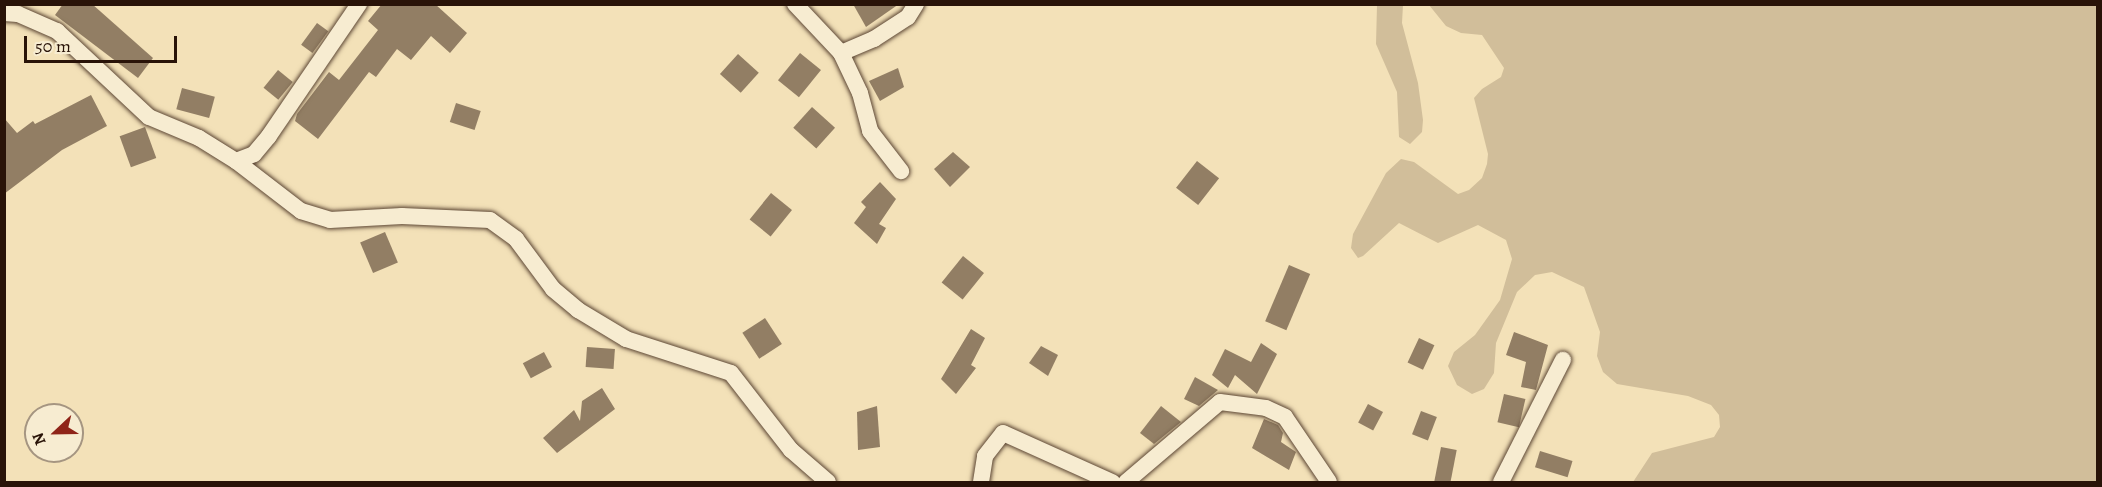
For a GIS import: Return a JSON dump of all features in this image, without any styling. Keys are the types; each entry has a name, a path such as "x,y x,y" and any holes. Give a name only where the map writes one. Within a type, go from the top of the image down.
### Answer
{"street":[{"path":"236,161 254,154 269,136 359,4"},
{"path":"795,4 841,53 860,93 870,131 901,171"},
{"path":"841,53 874,39 908,17 916,4"},
{"path":"4,13 18,14 57,31 149,117 199,138 236,161 301,211 330,220 402,216 490,220 516,239 553,289 578,310 626,339 731,373 792,450 828,483"},
{"path":"1501,483 1563,360"},
{"path":"1126,483 1220,402 1266,408 1285,417 1329,483"},
{"path":"981,483 985,456 1003,433 1112,483"}],"shaded area":[{"path":"1377,5 1403,5 1402,23 1418,83 1423,120 1422,132 1410,144 1399,137 1397,92 1376,44"},
{"path":"1429,5 2097,5 2097,482 1633,482 1652,453 1714,437 1720,427 1719,415 1711,405 1688,396 1617,384 1603,372 1597,356 1600,332 1584,287 1552,272 1535,275 1517,292 1496,343 1494,373 1484,389 1472,394 1457,385 1448,366 1454,352 1475,335 1500,300 1512,259 1506,240 1478,225 1438,243 1399,223 1363,256 1358,258 1351,248 1353,234 1386,173 1401,159 1414,162 1458,194 1469,190 1482,178 1487,164 1488,154 1474,98 1482,89 1501,77 1504,68 1482,35 1461,33 1446,26"}],"building":[{"path":"63,4 92,4 153,58 138,78 55,15"},
{"path":"382,4 435,4 467,33 450,53 431,36 411,60 397,49 376,77 369,72 318,139 295,121 297,114 329,72 339,80 378,30 368,21"},
{"path":"853,4 899,4 866,27"},
{"path":"317,23 328,31 312,53 301,45"},
{"path":"800,53 821,70 799,97 778,80"},
{"path":"738,54 759,73 741,93 720,74"},
{"path":"898,68 904,87 880,101 869,81"},
{"path":"278,70 293,82 278,100 264,88"},
{"path":"182,88 215,97 209,118 176,109"},
{"path":"91,95 107,126 62,150 4,194 4,118 17,133 33,121 35,124"},
{"path":"456,103 481,111 475,130 450,122"},
{"path":"812,107 835,128 816,149 793,128"},
{"path":"145,127 156,158 131,167 120,136"},
{"path":"953,152 970,167 950,187 934,169"},
{"path":"1197,161 1219,178 1198,205 1176,188"},
{"path":"880,182 896,199 879,224 886,228 877,244 854,223 866,207 861,202"},
{"path":"771,193 792,210 771,236 750,219"},
{"path":"385,232 398,262 373,273 360,243"},
{"path":"963,256 984,273 963,299 942,282"},
{"path":"1289,265 1310,274 1286,330 1265,321"},
{"path":"765,318 782,344 759,359 742,333"},
{"path":"971,329 985,338 971,365 976,368 956,394 941,379"},
{"path":"1514,332 1548,345 1536,390 1521,387 1526,362 1506,355"},
{"path":"1419,338 1434,345 1423,370 1408,362"},
{"path":"1261,343 1277,354 1257,394 1235,375 1228,388 1212,375 1225,349 1251,362"},
{"path":"1041,346 1058,355 1048,376 1029,363"},
{"path":"587,347 615,349 614,369 586,367"},
{"path":"544,352 552,367 531,378 523,363"},
{"path":"1195,377 1218,390 1199,406 1184,399"},
{"path":"602,388 615,409 557,453 543,438 574,410 580,421 582,401"},
{"path":"1504,394 1525,399 1519,427 1497,422"},
{"path":"1368,404 1383,412 1373,431 1358,423"},
{"path":"877,406 880,447 858,450 857,412"},
{"path":"1161,406 1181,422 1154,444 1140,433"},
{"path":"1421,411 1437,417 1428,440 1412,434"},
{"path":"1264,419 1278,425 1283,433 1281,442 1296,452 1289,470 1252,448"},
{"path":"1441,447 1457,450 1450,482 1434,482"},
{"path":"1540,451 1573,461 1568,477 1535,467"}]}
